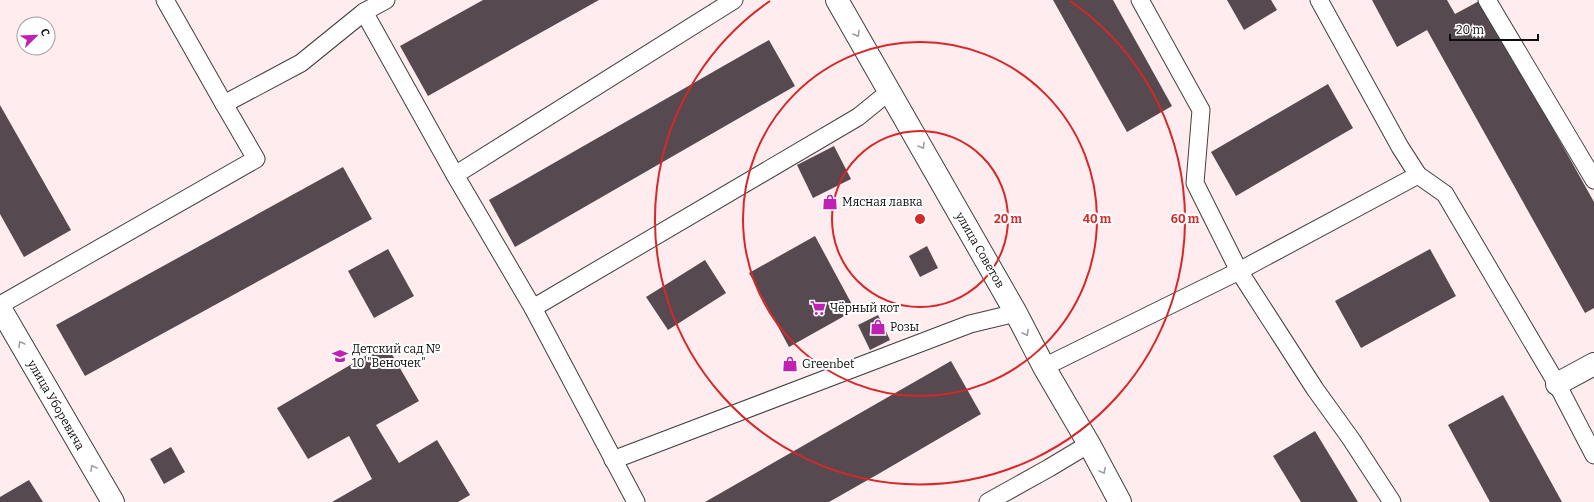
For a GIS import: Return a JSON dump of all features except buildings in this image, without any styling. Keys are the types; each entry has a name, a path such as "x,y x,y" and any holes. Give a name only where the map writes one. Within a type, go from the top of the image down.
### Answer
{"street":[{"name":"улица Советов","path":"837,0 1016,313 1044,367 1089,444 1120,502"},
{"name":"улица Уборевича","path":"0,308 113,502"},
{"path":"1557,384 1594,364"}],"lane":[{"path":"0,305 256,159 164,0"},
{"path":"224,104 301,63 364,12 386,0"},
{"path":"455,175 734,0"},
{"path":"1140,0 1201,110 1195,183 1239,271 1315,389 1351,439 1392,502"},
{"path":"1319,0 1418,175 1445,194 1557,384 1594,455"},
{"path":"1487,0 1594,180"},
{"path":"364,12 455,175 533,308 636,502"},
{"path":"533,308 858,117 890,91"},
{"path":"1044,367 1239,271 1418,175"},
{"path":"613,460 970,324 1016,313"},
{"path":"988,502 1089,444"}],"place":[{"name":"Мясная лавка","path":"830,202"},
{"name":"Чёрный кот","path":"818,308"},
{"name":"Розы","path":"878,327"},
{"name":"Детский сад № 10 \"Веночек\"","path":"340,356"},
{"name":"Greenbet","path":"790,364"}]}
